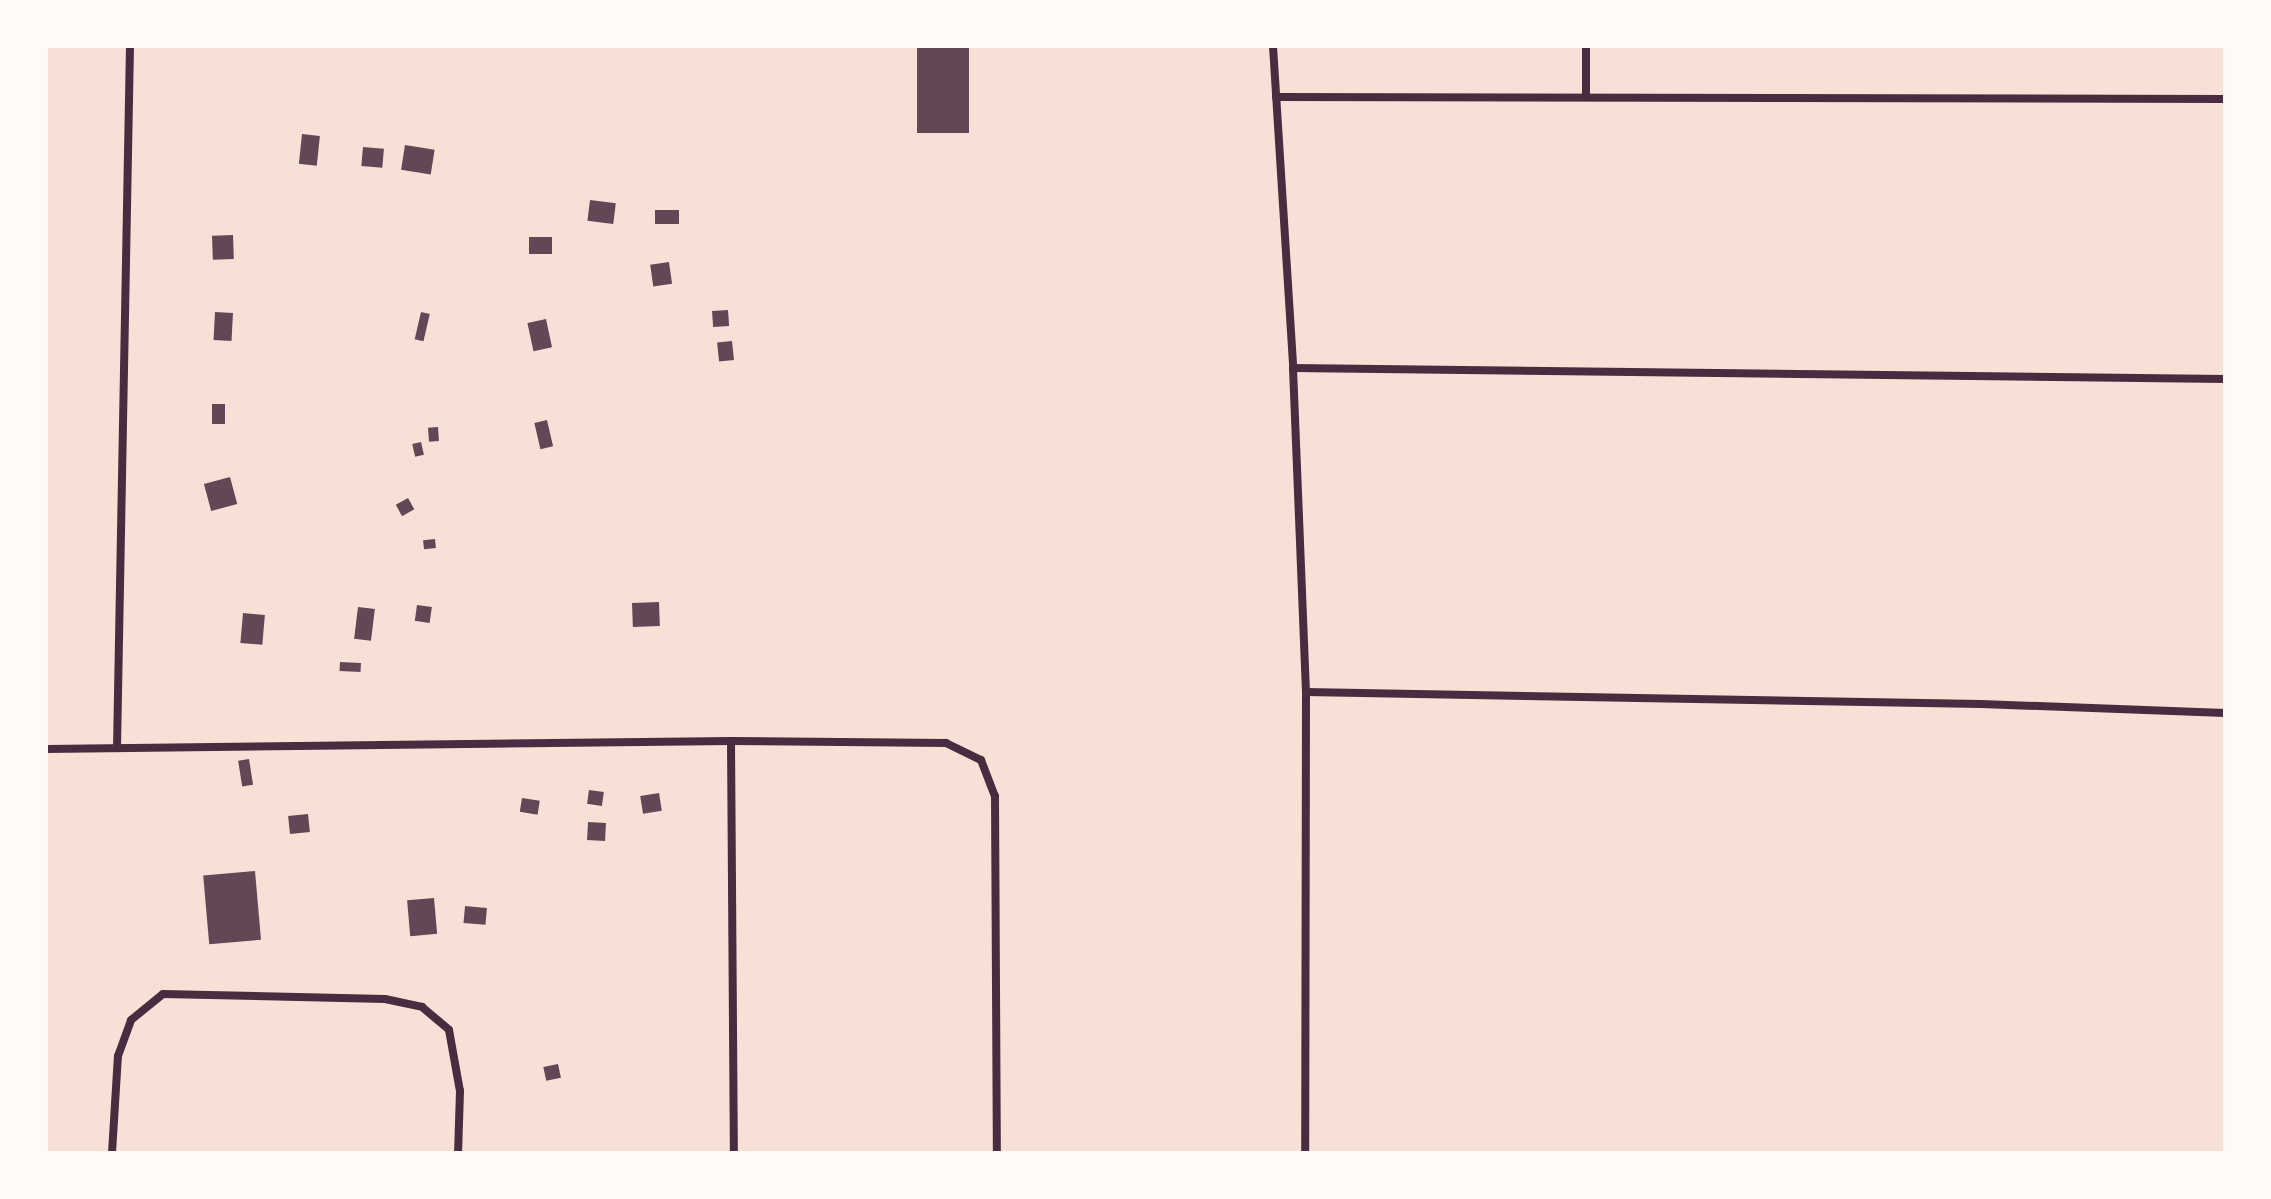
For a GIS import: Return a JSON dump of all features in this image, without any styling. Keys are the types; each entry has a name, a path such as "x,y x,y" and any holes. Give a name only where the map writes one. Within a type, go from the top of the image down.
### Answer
{"street":[{"path":"117,748 130,46"},
{"path":"1273,46 1293,368 1306,692 1305,1153"},
{"path":"1586,46 1586,96"},
{"path":"1276,97 2225,99"},
{"path":"1293,368 2225,379"},
{"path":"1306,692 1981,704 2225,713"},
{"path":"731,741 734,1153"},
{"path":"46,749 731,741 946,743 981,760 995,796 997,1153"},
{"path":"112,1153 118,1056 131,1020 163,994 385,999 422,1007 449,1030 460,1091 458,1153"}],"building":[{"path":"917,46 969,46 969,133 917,133"},
{"path":"302,134 320,136 317,166 299,164"},
{"path":"405,145 435,150 431,174 401,170"},
{"path":"363,147 384,149 382,168 361,166"},
{"path":"590,200 616,203 613,224 587,221"},
{"path":"655,210 679,210 679,224 655,224"},
{"path":"233,235 234,259 213,260 212,236"},
{"path":"529,237 552,237 552,254 529,254"},
{"path":"669,262 672,284 653,286 650,265"},
{"path":"728,310 729,326 713,327 712,311"},
{"path":"215,312 233,313 232,341 214,340"},
{"path":"421,312 430,314 423,341 415,339"},
{"path":"546,319 552,347 533,351 527,323"},
{"path":"732,341 734,360 719,361 717,343"},
{"path":"212,404 225,404 225,424 212,424"},
{"path":"547,420 553,446 540,449 534,423"},
{"path":"438,427 439,441 429,442 428,428"},
{"path":"421,442 424,455 415,457 412,444"},
{"path":"230,477 237,504 211,511 204,484"},
{"path":"408,498 414,509 402,516 396,505"},
{"path":"435,539 436,548 424,549 423,540"},
{"path":"659,602 660,626 633,627 632,603"},
{"path":"417,605 432,607 430,623 415,621"},
{"path":"358,607 375,609 371,641 354,639"},
{"path":"243,613 265,615 262,645 240,643"},
{"path":"340,662 361,663 361,672 340,671"},
{"path":"249,759 253,785 242,786 238,761"},
{"path":"589,790 604,792 602,806 587,804"},
{"path":"659,793 662,811 643,814 640,796"},
{"path":"522,798 540,801 538,815 520,812"},
{"path":"308,814 310,832 290,834 288,816"},
{"path":"588,822 606,823 605,841 587,840"},
{"path":"255,871 261,940 209,944 203,876"},
{"path":"434,898 437,934 410,936 407,900"},
{"path":"465,906 487,908 485,925 464,923"},
{"path":"558,1064 561,1078 546,1081 543,1067"}]}
